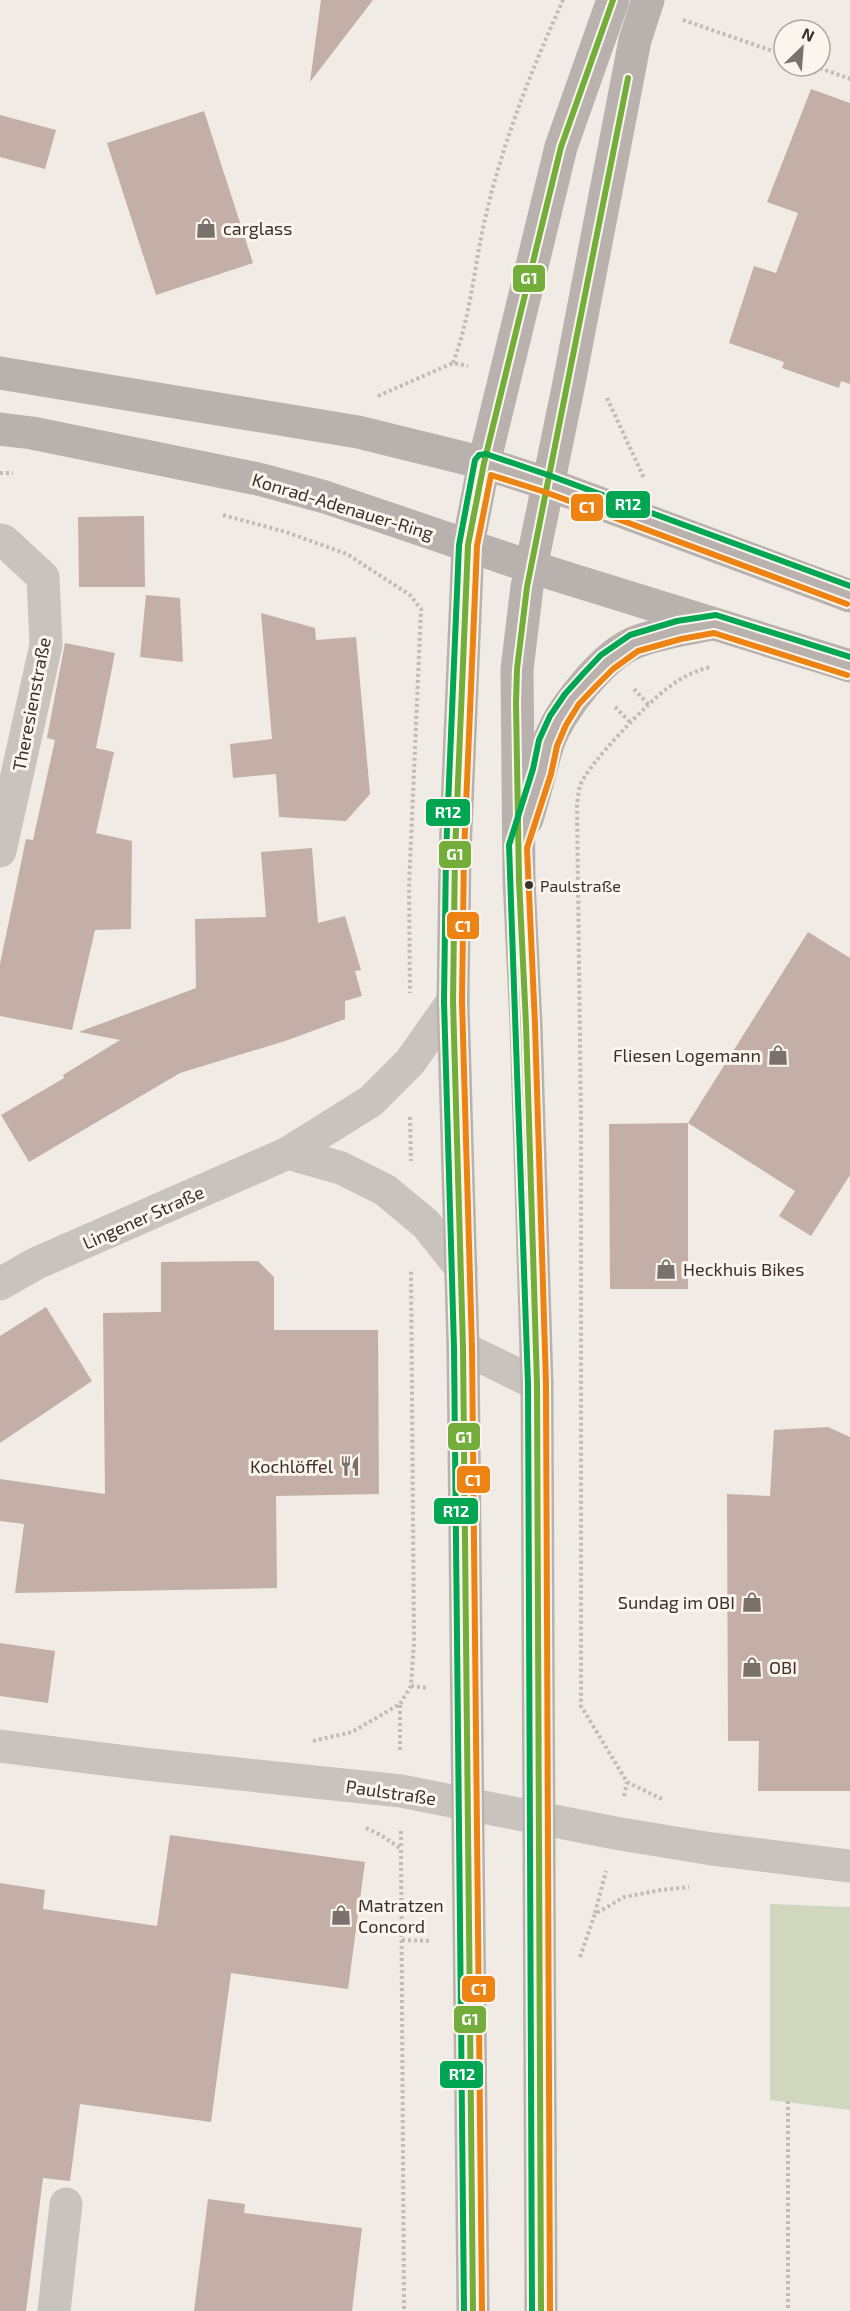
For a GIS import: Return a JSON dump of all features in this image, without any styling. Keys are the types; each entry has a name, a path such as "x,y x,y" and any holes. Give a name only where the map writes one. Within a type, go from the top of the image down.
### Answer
{"main road":[{"path":"472,2311 463,1348 453,1001 455,853 468,545 484,463 561,147 613,0"},
{"path":"541,2311 537,1384 527,1036 518,847 517,669 531,567 635,40 648,0"},
{"path":"8,369 358,432 484,463 548,484 850,596"},
{"name":"Konrad-Adenauer-Ring","path":"0,429 32,433 258,479 343,503 531,567 850,666"},
{"path":"518,847 542,771 548,743 572,699 607,662 633,643 679,630 715,624"}],"street":[{"name":"Theresienstraße","path":"0,540 4,541 43,577 46,645 0,851"},
{"name":"Lingener Straße","path":"0,1284 38,1263 288,1154 371,1101 410,1062 453,1001"},
{"path":"288,1154 341,1168 385,1190 426,1224 461,1268"},
{"path":"463,1348 537,1384"},
{"name":"Paulstraße","path":"0,1746 144,1764 401,1791 539,1819 712,1849 850,1866"},
{"path":"54,2311 66,2204"}],"path":[{"path":"453,363 463,337 486,214 512,127 563,0"},
{"path":"677,17 772,51"},
{"path":"832,72 850,79"},
{"path":"607,396 644,478 655,482"},
{"path":"0,473 22,472"},
{"path":"221,514 286,532 347,554 410,595 421,609 409,887 410,1003"},
{"path":"666,1801 627,1782 581,1706 581,1119 577,805 580,786 589,770 649,705 668,687 692,672 720,667"},
{"path":"410,1062 411,1211"},
{"path":"352,1732 400,1704 411,1686 414,1642 411,1270"},
{"path":"362,1827 381,1835 401,1849 404,2311"},
{"path":"579,1964 595,1914 624,1897 661,1890"},
{"path":"788,2101 788,2311"}],"green space":[{"path":"770,1904 850,1907 850,2110 770,2100"}],"building":[{"path":"321,0 373,0 310,82"},
{"path":"811,89 850,103 850,384 841,381 839,388 782,368 784,362 729,343 754,266 776,273 798,213 767,202"},
{"path":"204,111 253,263 156,295 107,143"},
{"path":"0,115 56,130 45,169 0,157"},
{"path":"144,516 145,587 79,587 78,517"},
{"path":"146,595 180,598 183,662 140,657"},
{"path":"261,613 315,628 316,640 356,637 370,794 346,821 279,817 276,774 233,778 230,744 272,739"},
{"path":"65,643 115,653 96,748 114,752 96,833 132,841 131,929 95,930 72,1030 0,1016 0,964 26,839 33,840 55,740 47,738"},
{"path":"312,848 318,923 345,916 361,970 355,971 362,996 345,1001 345,1019 288,1040 180,1073 29,1162 1,1115 64,1078 63,1075 120,1040 79,1032 196,988 195,919 266,917 261,852"},
{"path":"808,932 850,958 850,1175 811,1236 779,1216 795,1191 688,1123"},
{"path":"688,1123 688,1289 610,1289 609,1124"},
{"path":"258,1261 274,1277 274,1330 378,1330 379,1494 276,1496 277,1588 15,1593 24,1524 0,1521 0,1479 105,1494 103,1313 161,1312 161,1262"},
{"path":"46,1307 92,1381 0,1443 0,1336"},
{"path":"828,1427 850,1437 850,1791 758,1791 759,1741 728,1741 727,1494 770,1496 774,1430"},
{"path":"0,1643 55,1651 48,1703 0,1696"},
{"path":"170,1835 365,1862 348,1989 231,1973 211,2122 80,2104 70,2181 43,2178 26,2311 0,2311 0,1883 45,1890 43,1909 157,1926"},
{"path":"208,2199 245,2204 244,2213 362,2228 352,2311 194,2311"}],"transit line":[{"name":"G1","path":"473,2311 463,1348 453,1001 455,853 468,545 484,463 561,147 613,0"},
{"name":"G1","path":"541,2311 537,1384 526,1024 519,880 517,669 527,587 628,78"},
{"name":"R12","path":"464,2311 454,1348 444,1001 446,853 459,545 475,460 479,455 486,454 850,586"},
{"name":"C1","path":"482,2311 472,1348 462,1001 464,853 477,546 491,475 545,492 847,604"},
{"name":"R12","path":"532,2311 528,1384 509,845 533,769 539,740 550,716 565,694 601,655 630,635 677,621 716,615 850,657"},
{"name":"C1","path":"550,2311 546,1384 527,848 551,774 557,746 566,725 579,704 596,686 613,669 638,651 714,633 847,675"}],"place":[{"name":"carglass","path":"206,228"},
{"name":"Paulstraße","path":"529,885"},
{"name":"Fliesen Logemann","path":"778,1055"},
{"name":"Heckhuis Bikes","path":"666,1269"},
{"name":"Kochlöffel","path":"350,1466"},
{"name":"Sundag im OBI","path":"752,1602"},
{"name":"OBI","path":"752,1667"},
{"name":"Matratzen Concord","path":"341,1915"}]}
